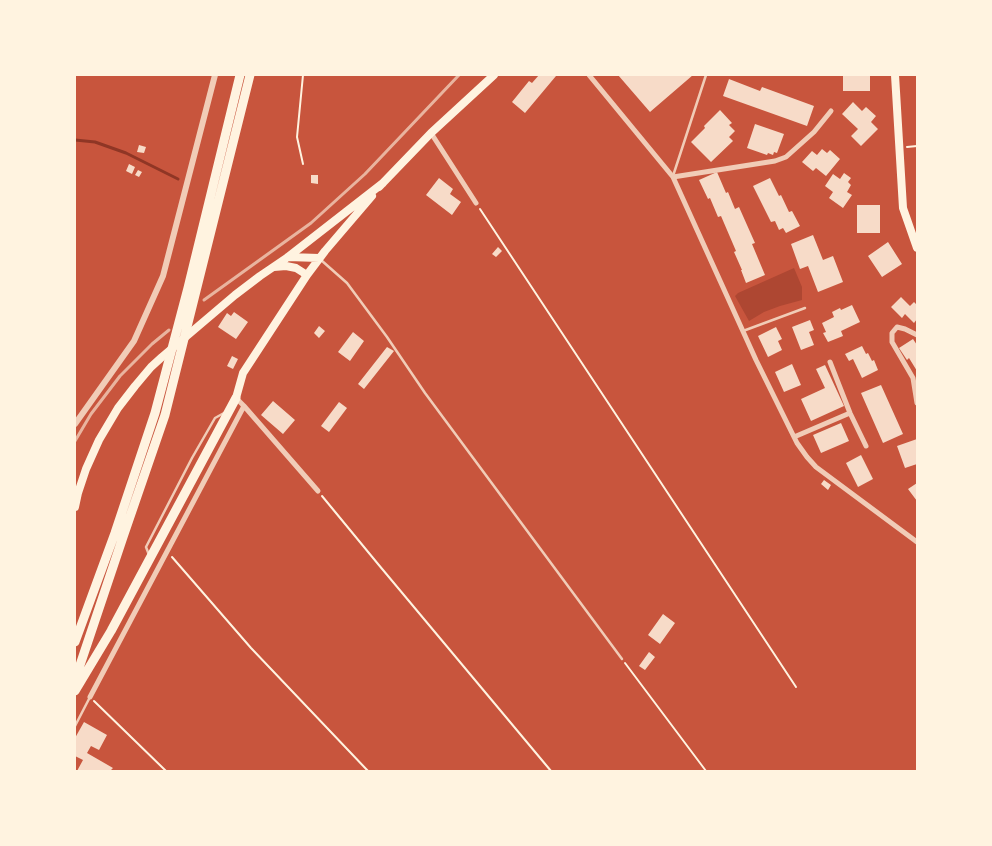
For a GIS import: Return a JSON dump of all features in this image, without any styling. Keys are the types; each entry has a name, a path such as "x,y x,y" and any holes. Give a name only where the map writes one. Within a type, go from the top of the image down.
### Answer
{"highway":[{"path":"75,642 115,533 155,413 188,288 240,75"},
{"path":"75,680 165,415 250,75"},
{"path":"75,691 111,631 236,398"}],"main road":[{"path":"236,398 244,373 319,258 383,183 432,133 494,75"},
{"path":"895,75 903,208 917,248"},
{"path":"75,507 86,469 99,440 118,408 162,357 235,295 288,257 383,183"},
{"path":"288,257 319,258"},
{"path":"274,267 286,266 296,268 307,275"}],"street":[{"path":"75,424 134,341 163,276 215,75"},
{"path":"589,75 673,177 756,360 794,437 807,457 816,467 917,542"},
{"path":"673,177 775,161 786,157 814,132 831,111"},
{"path":"432,133 476,202"},
{"path":"917,335 905,329 897,328 892,333 892,342 913,378 917,403"},
{"path":"830,362 850,413 866,446"},
{"path":"236,398 318,491"},
{"path":"90,697 244,406"},
{"path":"794,437 850,413"}],"lane":[{"path":"673,177 706,75"},
{"path":"319,258 347,283 425,393 622,659"},
{"path":"743,331 804,308"},
{"path":"75,726 90,697"}],"path":[{"path":"303,75 297,137 303,164"},
{"path":"904,147 917,146"},
{"path":"476,202 796,687"},
{"path":"318,491 551,771"},
{"path":"167,553 251,648 368,771"},
{"path":"622,659 706,771"},
{"path":"90,697 166,771"}],"shaded area":[{"path":"794,268 802,287 802,300 764,312 749,321 735,296"}],"building":[{"path":"539,75 556,76 525,113 512,102 529,81 532,83"},
{"path":"618,75 693,75 650,112"},
{"path":"843,75 870,75 870,91 843,91"},
{"path":"729,79 760,91 762,87 814,106 807,126 723,96"},
{"path":"853,102 862,111 866,107 876,116 871,122 878,129 861,146 851,136 858,129 842,114"},
{"path":"720,110 732,123 729,125 735,131 729,137 733,141 711,162 691,142"},
{"path":"755,124 784,134 777,153 774,152 773,155 768,153 767,155 747,148"},
{"path":"139,145 146,147 144,153 137,152"},
{"path":"822,149 827,153 830,150 840,159 826,176 816,168 813,171 802,162 812,151 817,155"},
{"path":"129,164 135,167 132,174 126,171"},
{"path":"138,170 142,172 139,177 135,175"},
{"path":"717,172 735,209 739,207 755,243 752,244 765,275 746,283 734,252 736,251 721,216 718,217 710,198 708,199 699,180"},
{"path":"844,173 851,178 848,182 851,185 847,192 852,195 843,208 829,198 833,192 825,186 833,174 840,179"},
{"path":"311,175 318,175 318,184 311,183"},
{"path":"439,178 453,189 450,194 461,202 452,215 426,195"},
{"path":"770,178 789,212 792,211 800,226 786,233 783,228 779,230 775,221 771,222 753,186"},
{"path":"857,205 880,205 880,233 857,233"},
{"path":"813,235 823,260 833,256 843,282 818,292 808,266 800,269 791,244"},
{"path":"888,242 902,264 882,277 868,256"},
{"path":"498,247 502,251 496,257 492,254"},
{"path":"901,297 910,306 914,302 917,305 917,319 914,323 905,314 902,318 891,307"},
{"path":"852,305 860,322 841,331 843,336 828,342 823,333 826,332 822,323 834,317 832,312"},
{"path":"234,312 248,322 236,339 218,327 227,313 231,316"},
{"path":"810,320 814,330 809,332 814,345 801,350 792,327"},
{"path":"319,326 325,331 319,338 314,333"},
{"path":"776,327 782,339 778,341 782,350 768,357 758,336"},
{"path":"353,332 364,341 350,361 338,352"},
{"path":"913,339 917,345 917,371 909,358 907,360 899,348"},
{"path":"862,346 872,361 874,360 878,370 862,378 853,359 849,361 845,354"},
{"path":"387,347 394,351 364,389 358,384"},
{"path":"232,356 238,359 233,369 227,366"},
{"path":"792,364 801,385 784,392 775,372"},
{"path":"825,365 844,406 811,421 801,399 825,388 816,369"},
{"path":"881,385 903,434 883,443 861,393"},
{"path":"273,401 295,420 283,434 261,415"},
{"path":"339,402 347,408 329,432 321,426"},
{"path":"841,423 849,441 821,453 813,435"},
{"path":"917,439 917,464 905,468 897,446"},
{"path":"861,455 873,479 858,487 846,463"},
{"path":"824,480 831,485 828,490 821,484"},
{"path":"917,483 917,501 908,489"},
{"path":"663,614 675,623 660,644 648,635"},
{"path":"649,652 655,657 645,670 639,666"},
{"path":"84,722 107,735 99,750 91,746 87,753 113,768 110,771 77,771 83,760 75,756 75,738"}],"waterway":[{"path":"75,140 95,142 126,153 178,179"}],"railway":[{"path":"204,300 311,223 365,174 459,75"},
{"path":"75,441 91,414 120,376 169,330"}]}
